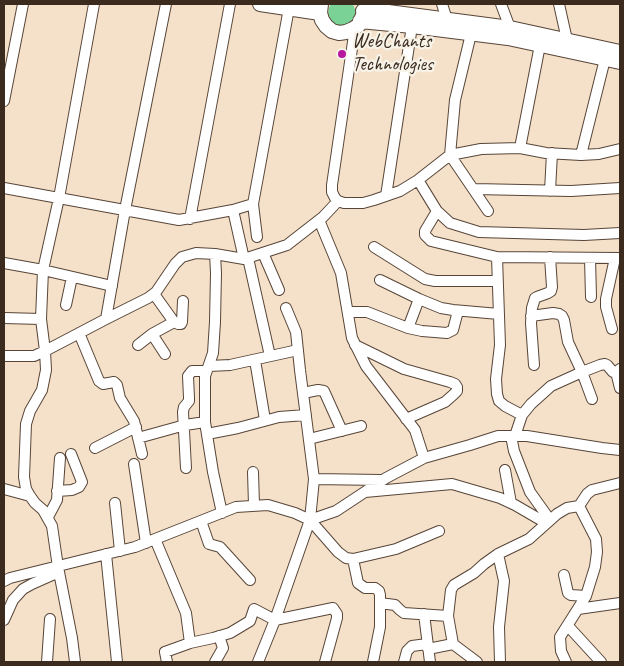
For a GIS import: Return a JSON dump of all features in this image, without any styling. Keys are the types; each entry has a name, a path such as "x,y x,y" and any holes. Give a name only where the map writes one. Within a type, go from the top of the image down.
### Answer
{"main road":[{"path":"260,4 289,8 320,8 322,20 326,26 339,33 346,32 360,16"},
{"path":"360,16 447,20 510,28 620,52"},
{"path":"360,16 412,26 508,38 620,62"}],"street":[{"path":"4,101 24,4"},
{"path":"75,662 52,526 44,510 35,503 26,489 24,477 26,424 30,411 42,390 46,370 46,352 41,319 43,270 59,198 94,4"},
{"path":"106,319 125,210 166,4"},
{"path":"190,219 230,4"},
{"path":"442,4 447,20"},
{"path":"501,4 510,28"},
{"path":"559,4 567,40"},
{"path":"257,237 253,204 289,8"},
{"path":"360,16 332,185 332,192 338,201 344,203 363,203 400,191 418,180 450,155 481,149 520,148 552,153 581,154 599,154 620,149"},
{"path":"386,196 412,26"},
{"path":"471,34 456,100 450,155 488,210"},
{"path":"520,148 540,45"},
{"path":"581,154 605,59"},
{"path":"550,191 552,153"},
{"path":"418,180 437,211 450,223 479,232 584,235 620,232"},
{"path":"4,188 171,220 190,219 253,204"},
{"path":"474,189 571,191 620,188"},
{"path":"4,356 34,356 46,352 148,298 154,294 182,257 196,253 246,259 287,245 319,220 338,201"},
{"path":"233,210 270,356"},
{"path":"437,211 425,231 425,235 431,241 497,257 617,258 606,299 606,307 612,328"},
{"path":"319,220 341,274 352,338 355,345 366,366 415,430 424,458"},
{"path":"374,247 425,279 435,281 497,281"},
{"path":"263,253 278,290"},
{"path":"215,254 215,322 213,354 205,376 205,422 222,513"},
{"path":"497,257 500,345 496,394 499,401 505,406 522,415"},
{"path":"534,365 531,316 535,298 548,294 552,288 550,257"},
{"path":"590,258 591,297"},
{"path":"4,263 112,286"},
{"path":"66,305 72,277"},
{"path":"380,280 441,308 499,314"},
{"path":"154,294 174,322 178,324 182,322 183,301"},
{"path":"408,328 420,299"},
{"path":"258,662 275,620 310,520 314,479 296,332 286,308"},
{"path":"348,312 367,312 408,328 422,331 450,332 454,327 458,311"},
{"path":"531,316 553,313 562,316 568,342 592,399"},
{"path":"4,318 41,319"},
{"path":"138,345 152,334 174,322"},
{"path":"79,333 99,381 103,384 114,382 117,385 120,398 131,414 142,454"},
{"path":"152,334 166,354"},
{"path":"355,345 404,369 450,382 457,387 457,391 445,402 406,419"},
{"path":"186,468 184,407 189,401 188,376 192,371 298,350"},
{"path":"255,360 265,420"},
{"path":"548,522 530,492 514,451 513,436 522,415 551,386 605,364 613,372 618,371 620,388"},
{"path":"303,393 318,390 324,391 342,431"},
{"path":"207,434 278,417 306,415"},
{"path":"95,448 137,432 205,422"},
{"path":"309,439 361,426"},
{"path":"310,520 336,511 381,480 424,458 498,436 527,436 620,450"},
{"path":"57,492 72,490 82,482 71,454"},
{"path":"48,517 57,500 60,458"},
{"path":"134,464 151,541 186,613 190,643"},
{"path":"505,470 510,503"},
{"path":"253,472 254,505"},
{"path":"314,479 381,480"},
{"path":"365,492 452,484 500,498 548,522"},
{"path":"476,662 453,644 448,616 451,590 454,585 474,573 498,554 529,539 557,514 567,508 579,506 592,490 620,484"},
{"path":"4,489 30,496"},
{"path":"114,503 120,551"},
{"path":"4,620 13,600 23,589 59,570 151,541 236,507 268,505 295,513 310,520 338,552 346,558 396,550 439,530"},
{"path":"566,662 561,651 560,637 586,596 596,567 596,539 579,506"},
{"path":"201,521 209,544 220,547 250,580"},
{"path":"106,554 116,662"},
{"path":"498,554 504,581 499,627 500,662"},
{"path":"353,558 358,583 366,588 375,588 378,591 380,626 373,662"},
{"path":"4,581 10,578 59,570"},
{"path":"564,575 568,593 586,596"},
{"path":"380,603 396,606 404,613 448,616"},
{"path":"578,609 620,603"},
{"path":"167,662 165,652 190,643 230,633 250,621 254,609 275,620 333,608 336,610 337,618 325,662"},
{"path":"424,614 430,662"},
{"path":"47,662 50,619"},
{"path":"568,626 601,662"},
{"path":"216,662 223,648 219,636"},
{"path":"404,662 407,651 412,646 453,644"}],"green space":[{"path":"331,4 353,4 356,12 354,18 349,24 337,25 331,21 328,14"}],"place":[{"name":"WebChants Technologies","path":"342,54"}]}
